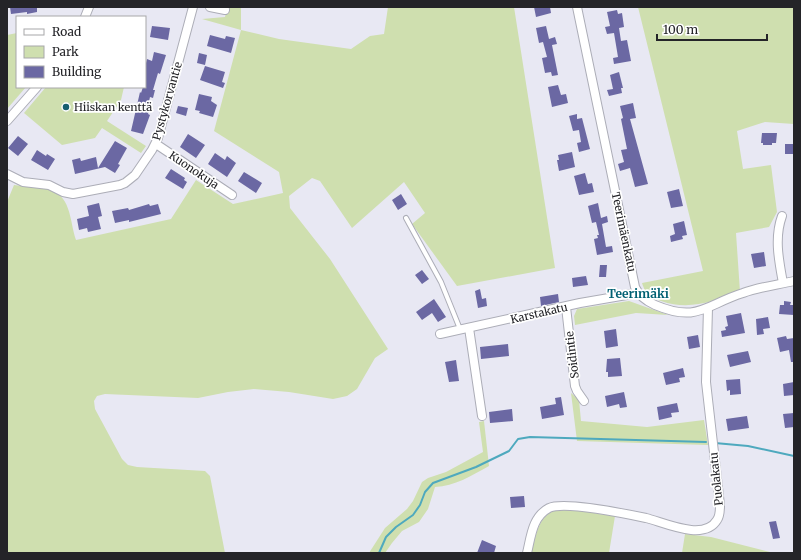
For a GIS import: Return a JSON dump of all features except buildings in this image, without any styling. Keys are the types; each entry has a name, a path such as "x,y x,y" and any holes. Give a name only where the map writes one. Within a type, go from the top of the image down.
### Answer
{"street":[{"name":"Pystykorvantie","path":"7,174 23,182 49,185 68,193 79,194 120,185 130,180 139,170 156,144 193,7"},
{"path":"210,7 225,10"},
{"name":"Teerimäenkatu","path":"577,7 638,293"},
{"path":"7,121 36,88"},
{"name":"Kuonokuja","path":"156,144 232,195"},
{"path":"782,216 778,230 778,244 783,283"},
{"path":"638,293 649,302 679,312 698,312 741,293 794,281"},
{"name":"Karstakatu","path":"440,334 598,300 638,293"},
{"name":"Soidintie","path":"566,307 575,386 584,400"},
{"name":"Puolakatu","path":"527,553 535,522 549,508 557,506 575,506 646,518 684,530 704,529 712,526 717,520 720,505 706,382 708,308"},
{"path":"464,329 482,416"}],"lane":[{"path":"406,218 441,282 464,329"}],"green space":[{"path":"227,7 241,7 241,30 202,19 225,17"},
{"path":"388,7 514,7 555,268 457,286 412,224 425,213 404,182 352,228 320,181 312,178 289,196 290,208 330,259 388,349 375,358 357,389 347,396 333,399 289,392 254,389 198,398 105,394 97,396 94,401 95,409 122,459 128,465 137,467 205,471 210,476 225,553 7,553 7,202 14,185 45,188 54,191 60,196 68,208 76,240 171,219 196,180 233,204 283,193 279,172 214,131 241,30 279,39 351,49 370,36 384,34"},
{"path":"638,7 794,7 794,124 765,122 737,131 743,169 771,165 777,212 769,227 736,233 740,292 701,304 682,305 657,300 647,293 642,283 703,271"},
{"path":"16,33 16,88 25,88 7,109 7,35"},
{"path":"45,88 124,88 121,100 107,121 146,146 141,153 102,128 95,138 62,145 24,113"},
{"path":"629,301 668,315 636,313 575,325 574,316 577,309"},
{"path":"571,393 579,400 581,421 647,427 704,420 708,445 577,441"},
{"path":"484,421 489,466 456,483 435,487 428,509 419,522 402,531 385,553 369,553 385,528 407,509 413,501 422,482 428,478 446,472 483,452 479,422"},
{"path":"560,509 580,510 615,516 609,553 531,553 542,520 547,515"},
{"path":"685,534 711,537 774,553 682,553"}],"waterway":[{"path":"379,553 386,537 396,527 413,515 420,505 425,492 433,483 476,467 509,451 518,439 530,437 706,442"},
{"path":"715,443 748,446 794,456"}],"place":[{"name":"Hiiskan kenttä","path":"66,107"}],"district":[{"name":"Teerimäki","path":"638,293"}]}
